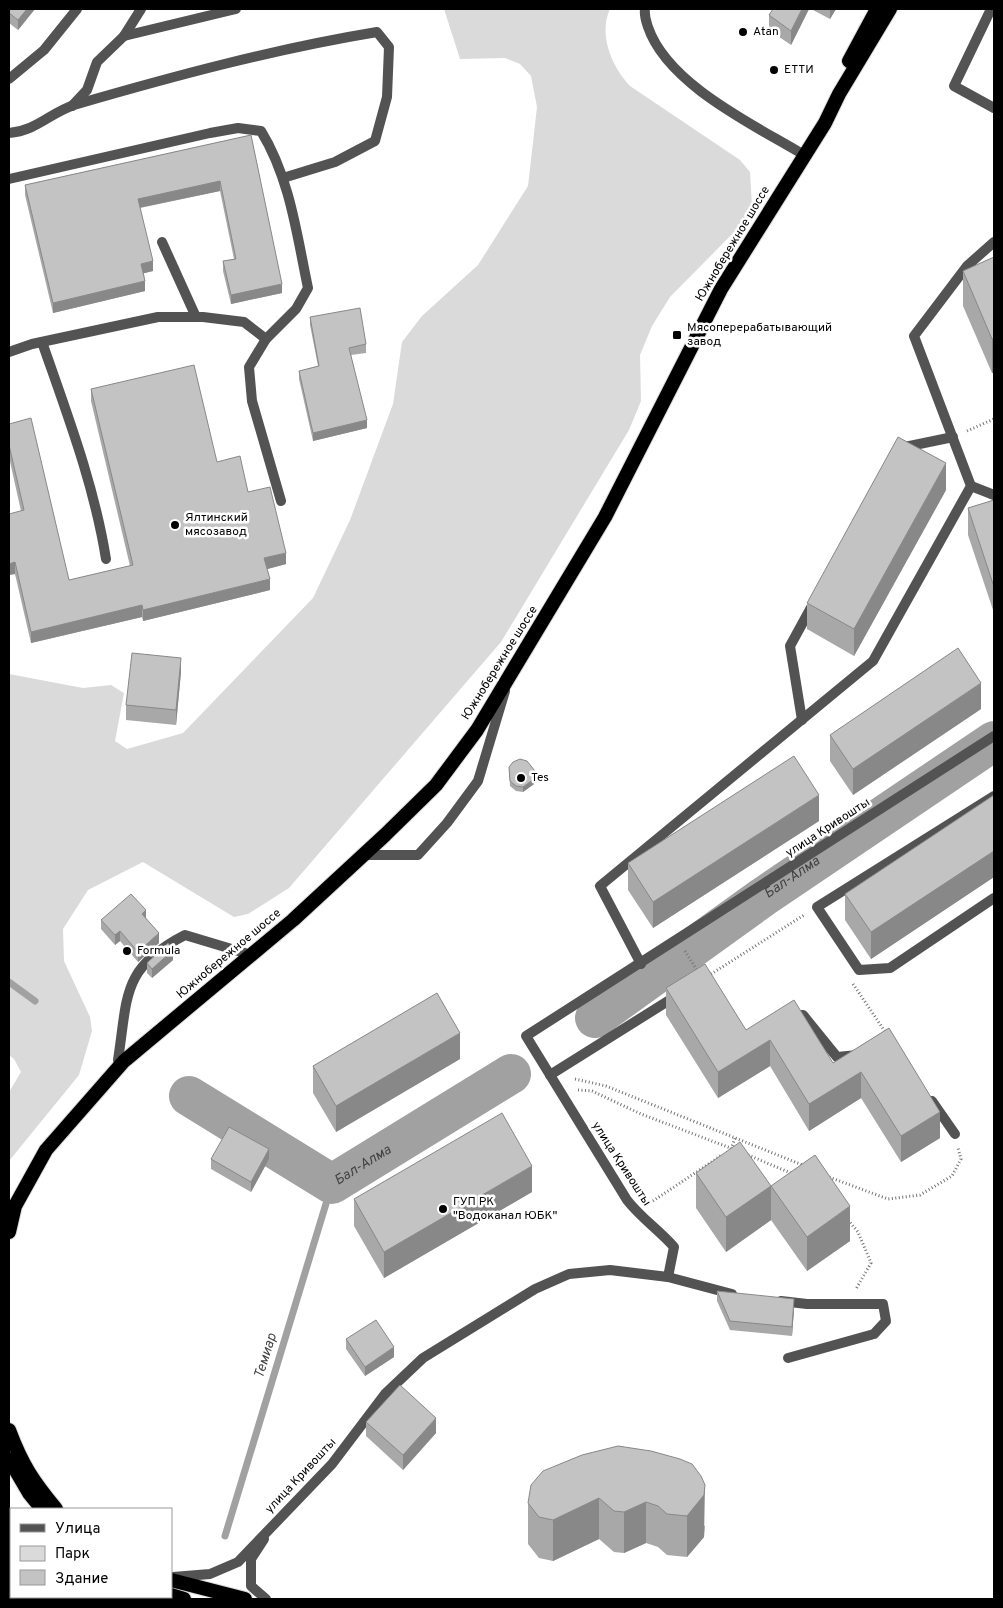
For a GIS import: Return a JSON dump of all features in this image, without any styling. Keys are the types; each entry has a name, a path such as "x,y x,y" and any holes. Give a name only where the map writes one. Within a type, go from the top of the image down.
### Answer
{"highway":[{"name":"Южнобережное шоссе","path":"9,1232 15,1206 46,1150 124,1060 293,920 364,854 436,785 477,730 507,683 605,517 694,339 721,289 762,224 824,117 877,9"},
{"name":"Южнобережное шоссе","path":"9,1206 42,1148 118,1060 310,900 434,780 472,729 598,520 711,297 799,152 839,94 890,9"},
{"path":"9,1430 20,1460 30,1478 55,1508"},
{"path":"9,1458 29,1493 41,1508"},
{"path":"175,1581 245,1599"},
{"path":"172,1595 184,1599"}],"street":[{"path":"9,79 44,50 77,9"},
{"path":"72,106 87,90 97,62 124,36 141,9"},
{"path":"124,36 236,9"},
{"path":"645,9 644,14 654,44 679,72 709,96 799,152"},
{"path":"990,9 954,86 994,108"},
{"path":"9,133 24,132 72,106 201,69 312,42 376,32 389,47 387,97 375,141 335,162 283,178"},
{"path":"9,179 238,128 261,131 273,151 283,178 308,288 296,309 266,339 249,367 252,401 281,501"},
{"path":"162,242 196,317"},
{"path":"994,242 967,266 914,336 971,486 994,495"},
{"path":"9,352 42,342 158,317 196,317 244,322 266,339"},
{"path":"42,342 77,440 101,527 106,559"},
{"path":"894,457 898,448 953,437"},
{"path":"641,964 600,886 874,661 971,486"},
{"path":"802,720 790,646 818,594"},
{"path":"364,854 418,855 447,823 478,781 507,683"},
{"name":"улица Кривошты","path":"175,1581 210,1574 238,1562 332,1464 385,1394 431,1353 535,1289 569,1274 610,1270 668,1277 674,1247 627,1200 526,1036 994,736"},
{"path":"994,796 817,907 859,970 890,968 994,898"},
{"path":"118,1060 129,988 141,965 162,947 185,935 245,953"},
{"path":"550,1074 702,979"},
{"path":"782,1022 802,1015 837,1057 857,1056 871,1048"},
{"path":"927,1093 956,1134"},
{"path":"668,1277 721,1292 746,1296"},
{"path":"772,1300 807,1304 849,1302 883,1304 886,1321 874,1334 788,1358"},
{"path":"266,1599 251,1586 251,1559 274,1523"}],"path":[{"path":"953,437 994,419"},
{"path":"678,940 702,979 817,907"},
{"path":"550,1074 606,1086 808,1168"},
{"path":"558,1088 592,1091 641,1114 797,1176"},
{"path":"818,1172 854,1188 888,1199 920,1195 952,1176 961,1159 956,1134"},
{"path":"637,1212 731,1149 735,1138"},
{"path":"846,1217 858,1232 871,1263 849,1302"}],"green space":[{"path":"444,9 610,9 607,19 606,40 613,60 623,78 630,86 740,160 750,172 752,206 746,220 670,297 652,326 640,355 641,401 629,430 501,642 289,888 248,914 234,917 143,862 88,890 63,929 64,961 90,1017 92,1031 79,1075 9,1161 9,1092 21,1072 14,1059 9,1055 9,674 83,688 111,685 124,693 115,741 127,749 183,733 313,598 350,520 393,404 402,342 422,316 478,265 528,186 537,107 531,76 520,64 505,58 460,59"}],"building":[{"path":"9,9 27,9 18,20 9,13"},
{"path":"773,9 802,9 791,31 769,15"},
{"path":"251,135 282,284 231,295 223,261 236,259 220,181 138,199 153,261 141,264 145,281 53,303 25,185"},
{"path":"994,257 994,338 992,339 963,271"},
{"path":"360,308 366,344 349,348 367,420 313,433 299,371 319,366 310,317"},
{"path":"194,365 217,462 240,456 248,492 270,487 286,553 264,558 270,579 143,610 142,605 31,632 15,562 9,564 9,514 24,510 9,445 9,424 31,418 69,580 133,565 91,389"},
{"path":"898,437 946,463 854,629 807,603"},
{"path":"994,500 994,587 968,508"},
{"path":"958,648 981,683 853,769 830,735"},
{"path":"132,653 181,658 176,710 126,705"},
{"path":"794,756 819,795 653,902 628,863"},
{"name":"Tes","path":"520,759 527,761 535,771 534,779 523,787 516,786 510,781 509,767 513,762"},
{"path":"994,795 994,851 871,932 845,894"},
{"path":"131,894 146,910 142,914 159,933 138,952 120,931 115,935 101,920"},
{"path":"168,943 173,950 152,969 147,963"},
{"path":"705,964 746,1030 794,1000 833,1063 889,1028 940,1112 901,1136 861,1072 809,1104 770,1040 718,1072 666,988"},
{"path":"437,993 460,1033 336,1106 313,1066"},
{"path":"502,1113 532,1166 384,1252 354,1199"},
{"path":"229,1127 269,1149 251,1182 211,1159"},
{"path":"740,1142 771,1186 726,1217 696,1173"},
{"path":"815,1155 850,1206 807,1237 771,1186"},
{"path":"717,1291 794,1299 792,1327 730,1321"},
{"path":"376,1320 394,1347 365,1367 346,1339"},
{"path":"400,1385 436,1418 403,1455 366,1422"},
{"path":"618,1446 651,1451 692,1464 705,1485 704,1495 687,1516 667,1514 658,1506 646,1502 624,1512 614,1511 599,1498 553,1520 539,1517 528,1503 531,1485 543,1471 582,1455"}],"waterway":[{"name":"Бал-Алма","path":"595,1018 763,897 994,741"},
{"name":"Бал-Алма","path":"9,982 35,1001"},
{"name":"Бал-Алма","path":"189,1096 332,1184 511,1074"},
{"name":"Темиар","path":"225,1536 332,1184"}],"place":[{"name":"Atan","path":"743,32"},
{"name":"ЕТТИ","path":"774,70"},
{"name":"Мясоперерабатывающий завод","path":"677,335"},
{"name":"Ялтинский мясозавод","path":"175,525"},
{"name":"Tes","path":"521,778"},
{"name":"Formula","path":"127,951"},
{"name":"ГУП РК \"Водоканал ЮБК\"","path":"443,1209"}]}
